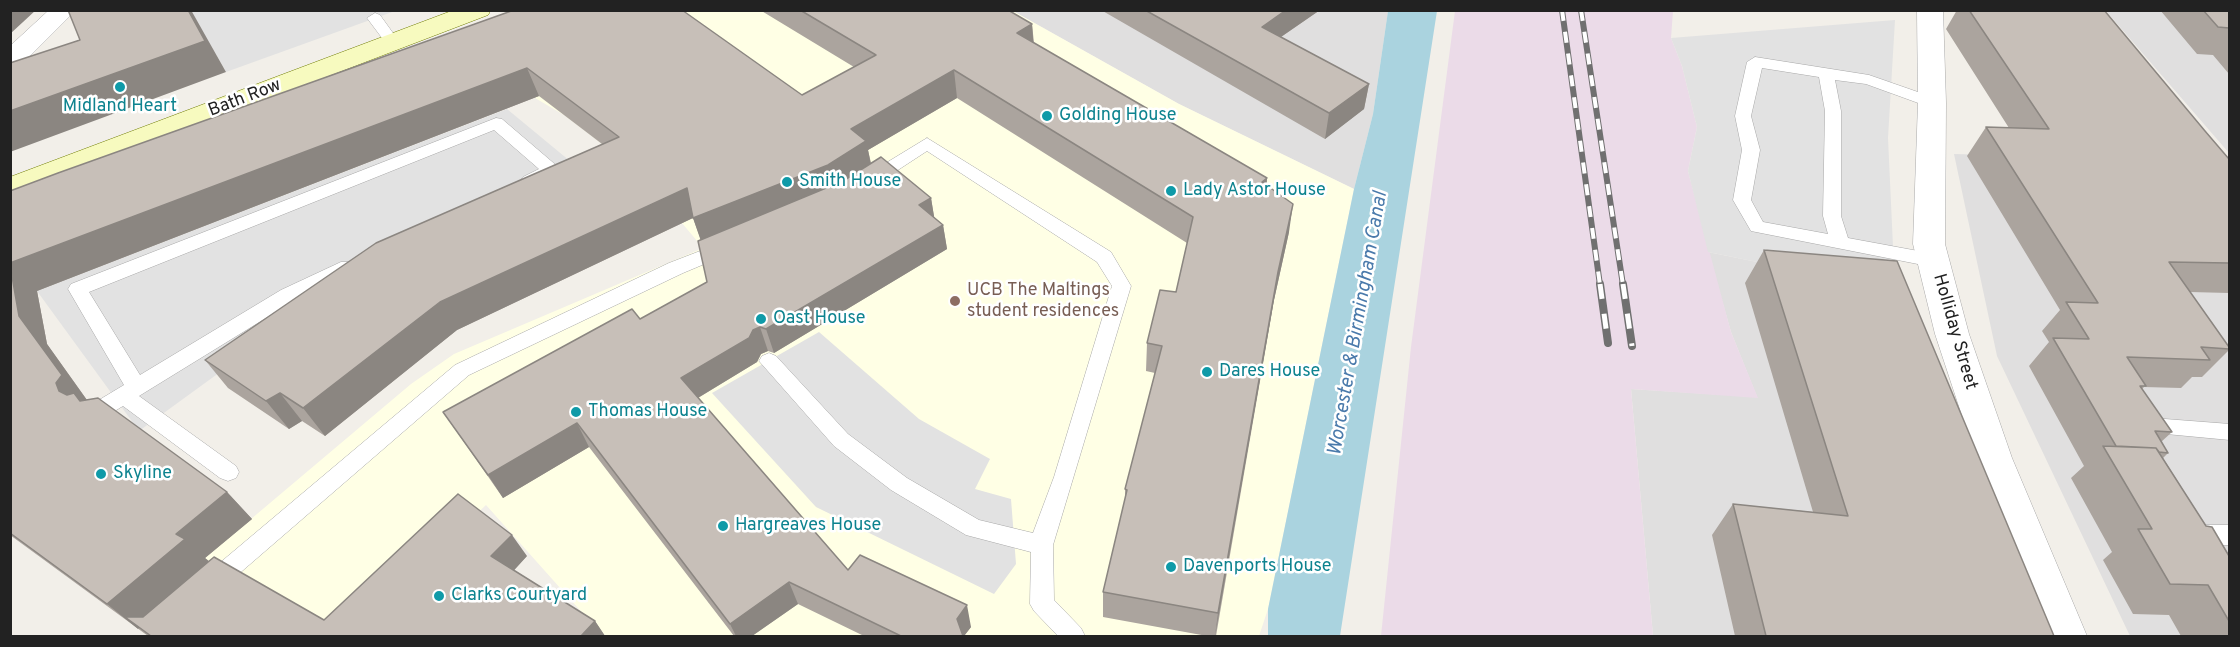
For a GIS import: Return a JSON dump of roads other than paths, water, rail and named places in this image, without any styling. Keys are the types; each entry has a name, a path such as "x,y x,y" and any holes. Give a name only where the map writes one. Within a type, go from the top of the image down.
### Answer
{"main road":[{"name":"Bath Row","path":"10,188 479,10"}],"street":[{"path":"10,61 64,10"},
{"name":"Holliday Street","path":"1929,10 1932,103 1929,244 1952,334 1994,458 2067,636"}],"lane":[{"path":"375,18 393,43"},
{"path":"1932,103 1869,80 1755,62 1743,116 1751,150 1742,200 1757,227 1934,260"},
{"path":"1826,73 1833,111 1832,216 1840,242"},
{"path":"228,472 129,391 78,289 496,123 551,170 509,190"},
{"path":"852,193 927,143 1104,257 1122,286 1065,477 1047,522 1042,545 1042,604 1073,636"},
{"path":"194,598 462,370 676,268 742,240"},
{"path":"96,412 288,296 362,260"},
{"path":"769,361 840,440 899,484 974,528 1042,545"},
{"path":"2152,426 2229,432"},
{"path":"2186,535 2229,535"}],"water":[{"name":"Worcester & Birmingham Canal","path":"1388,11 1437,11 1340,636 1268,636 1268,609 1354,189 1373,114"}],"railway":[{"path":"1562,10 1600,285"},
{"path":"1581,10 1623,285"},
{"path":"1600,284 1608,343"},
{"path":"1623,284 1632,346"}],"place":[{"name":"Midland Heart","path":"120,87"},
{"name":"Golding House","path":"1047,116"},
{"name":"Smith House","path":"787,182"},
{"name":"Lady Astor House","path":"1171,191"},
{"name":"UCB The Maltings student residences","path":"955,301"},
{"name":"Oast House","path":"761,319"},
{"name":"Dares House","path":"1207,372"},
{"name":"Thomas House","path":"576,412"},
{"name":"Skyline","path":"101,474"},
{"name":"Hargreaves House","path":"723,526"},
{"name":"Davenports House","path":"1171,567"},
{"name":"Clarks Courtyard","path":"439,596"}]}
